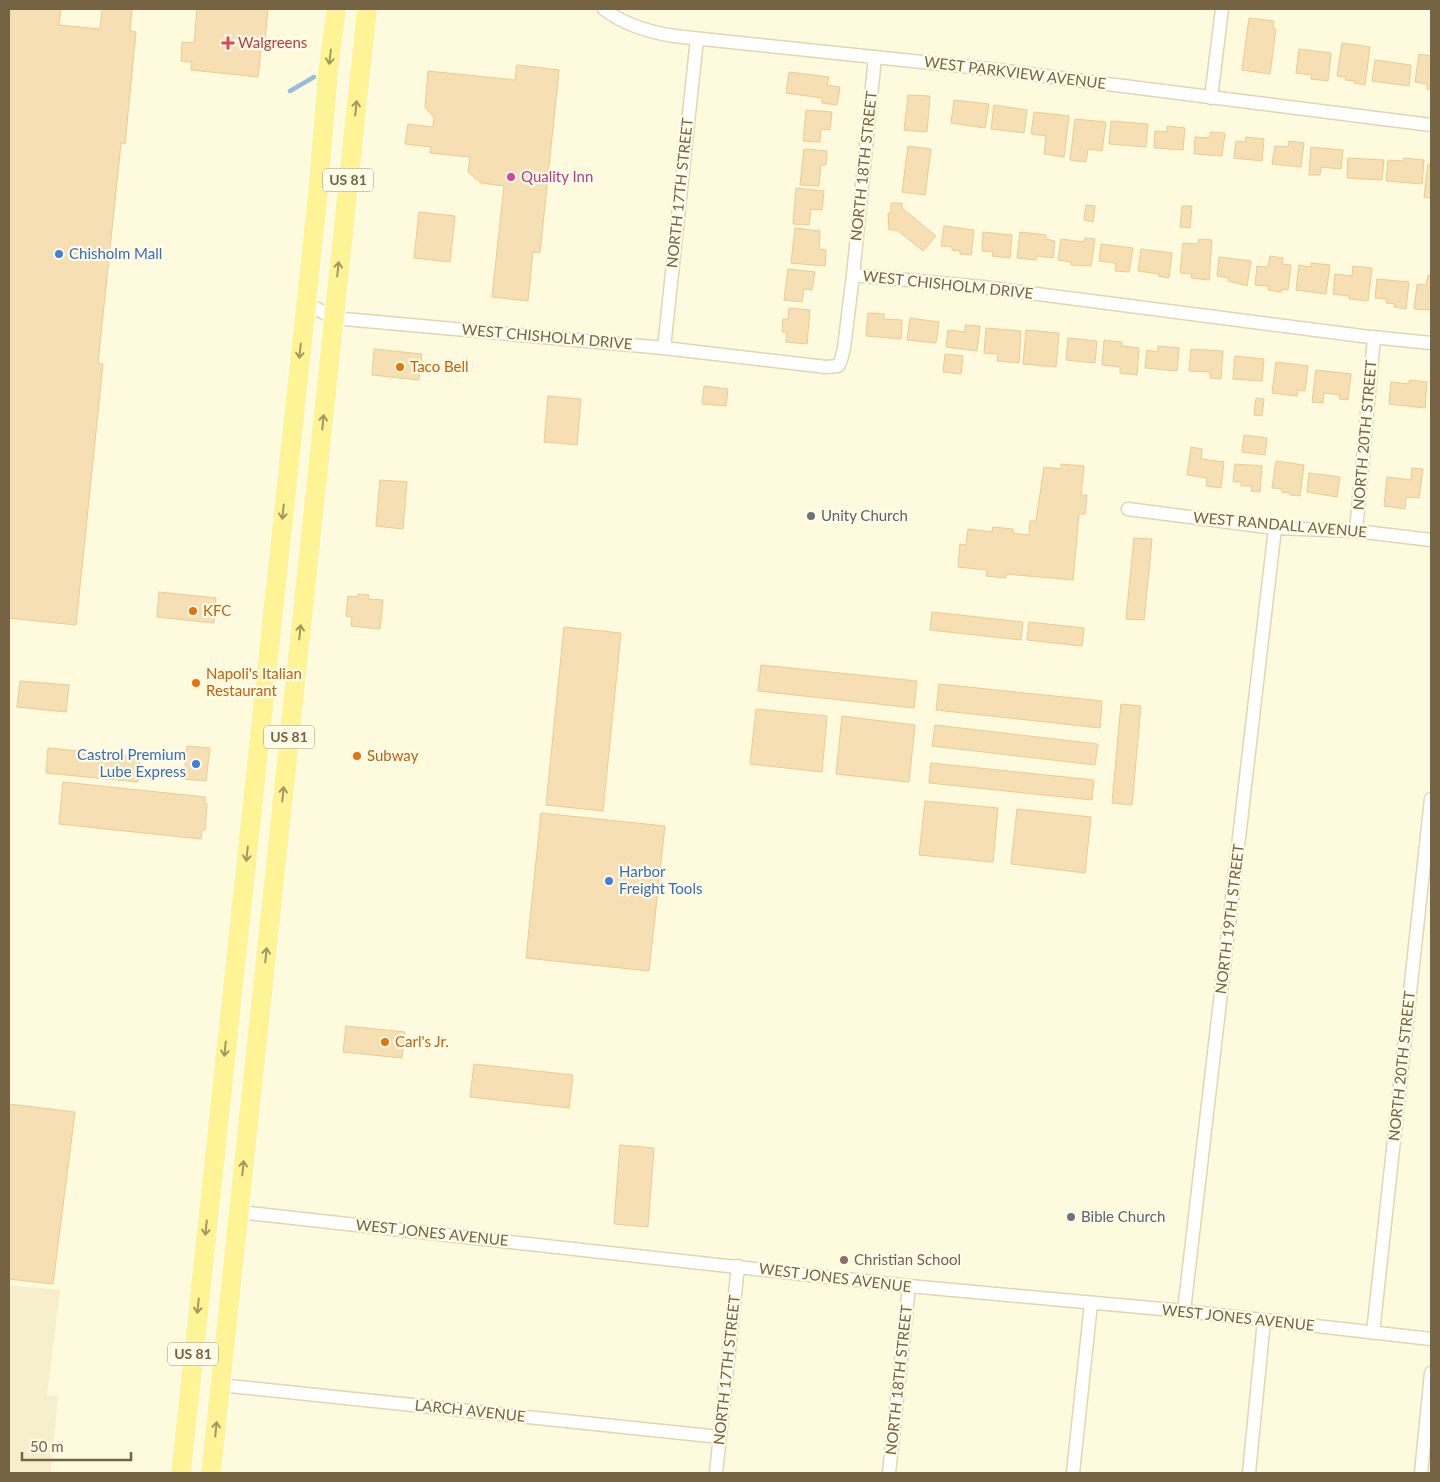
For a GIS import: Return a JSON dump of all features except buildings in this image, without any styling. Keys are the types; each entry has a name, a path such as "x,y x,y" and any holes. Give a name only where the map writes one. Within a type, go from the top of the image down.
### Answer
{"main road":[{"name":"US 81","path":"181,1473 336,9"},
{"name":"US 81","path":"211,1473 367,9"},
{"path":"231,1000 260,1004"},
{"path":"203,1257 233,1260"}],"street":[{"name":"WEST PARKVIEW AVENUE","path":"604,9 626,23 654,33 989,70 1431,125"},
{"path":"1211,98 1222,9"},
{"name":"NORTH 17TH STREET","path":"664,348 697,39"},
{"name":"NORTH 18TH STREET","path":"853,275 875,57"},
{"name":"WEST CHISHOLM DRIVE","path":"305,302 333,318 664,348 826,367 838,366 841,360 853,275 983,287 1374,338 1431,343"},
{"name":"NORTH 20TH STREET","path":"1356,531 1374,338"},
{"name":"WEST RANDALL AVENUE","path":"1128,510 1275,528 1356,531 1431,540"},
{"name":"NORTH 19TH STREET","path":"1184,1310 1275,528"},
{"name":"NORTH 20TH STREET","path":"1372,1333 1431,799"},
{"name":"WEST JONES AVENUE","path":"239,1212 909,1286 1184,1310 1264,1321 1431,1339"},
{"name":"NORTH 17TH STREET","path":"716,1473 738,1266"},
{"name":"NORTH 18TH STREET","path":"888,1473 909,1286"},
{"path":"1073,1473 1091,1303"},
{"path":"1249,1473 1264,1321"},
{"path":"1421,1473 1431,1372"},
{"name":"LARCH AVENUE","path":"220,1385 720,1437"}],"shaded area":[{"path":"9,1285 60,1290 47,1395 58,1396 51,1473 9,1473"}],"waterway":[{"path":"290,91 314,77"}],"place":[{"name":"Walgreens","path":"228,43"},
{"name":"Quality Inn","path":"511,177"},
{"name":"Chisholm Mall","path":"59,254"},
{"name":"Taco Bell","path":"400,367"},
{"name":"Unity Church","path":"811,516"},
{"name":"KFC","path":"193,611"},
{"name":"Napoli's Italian Restaurant","path":"196,683"},
{"name":"Subway","path":"357,756"},
{"name":"Castrol Premium Lube Express","path":"196,764"},
{"name":"Harbor Freight Tools","path":"609,881"},
{"name":"Carl's Jr.","path":"385,1042"},
{"name":"Bible Church","path":"1071,1217"},
{"name":"Christian School","path":"844,1260"}]}
